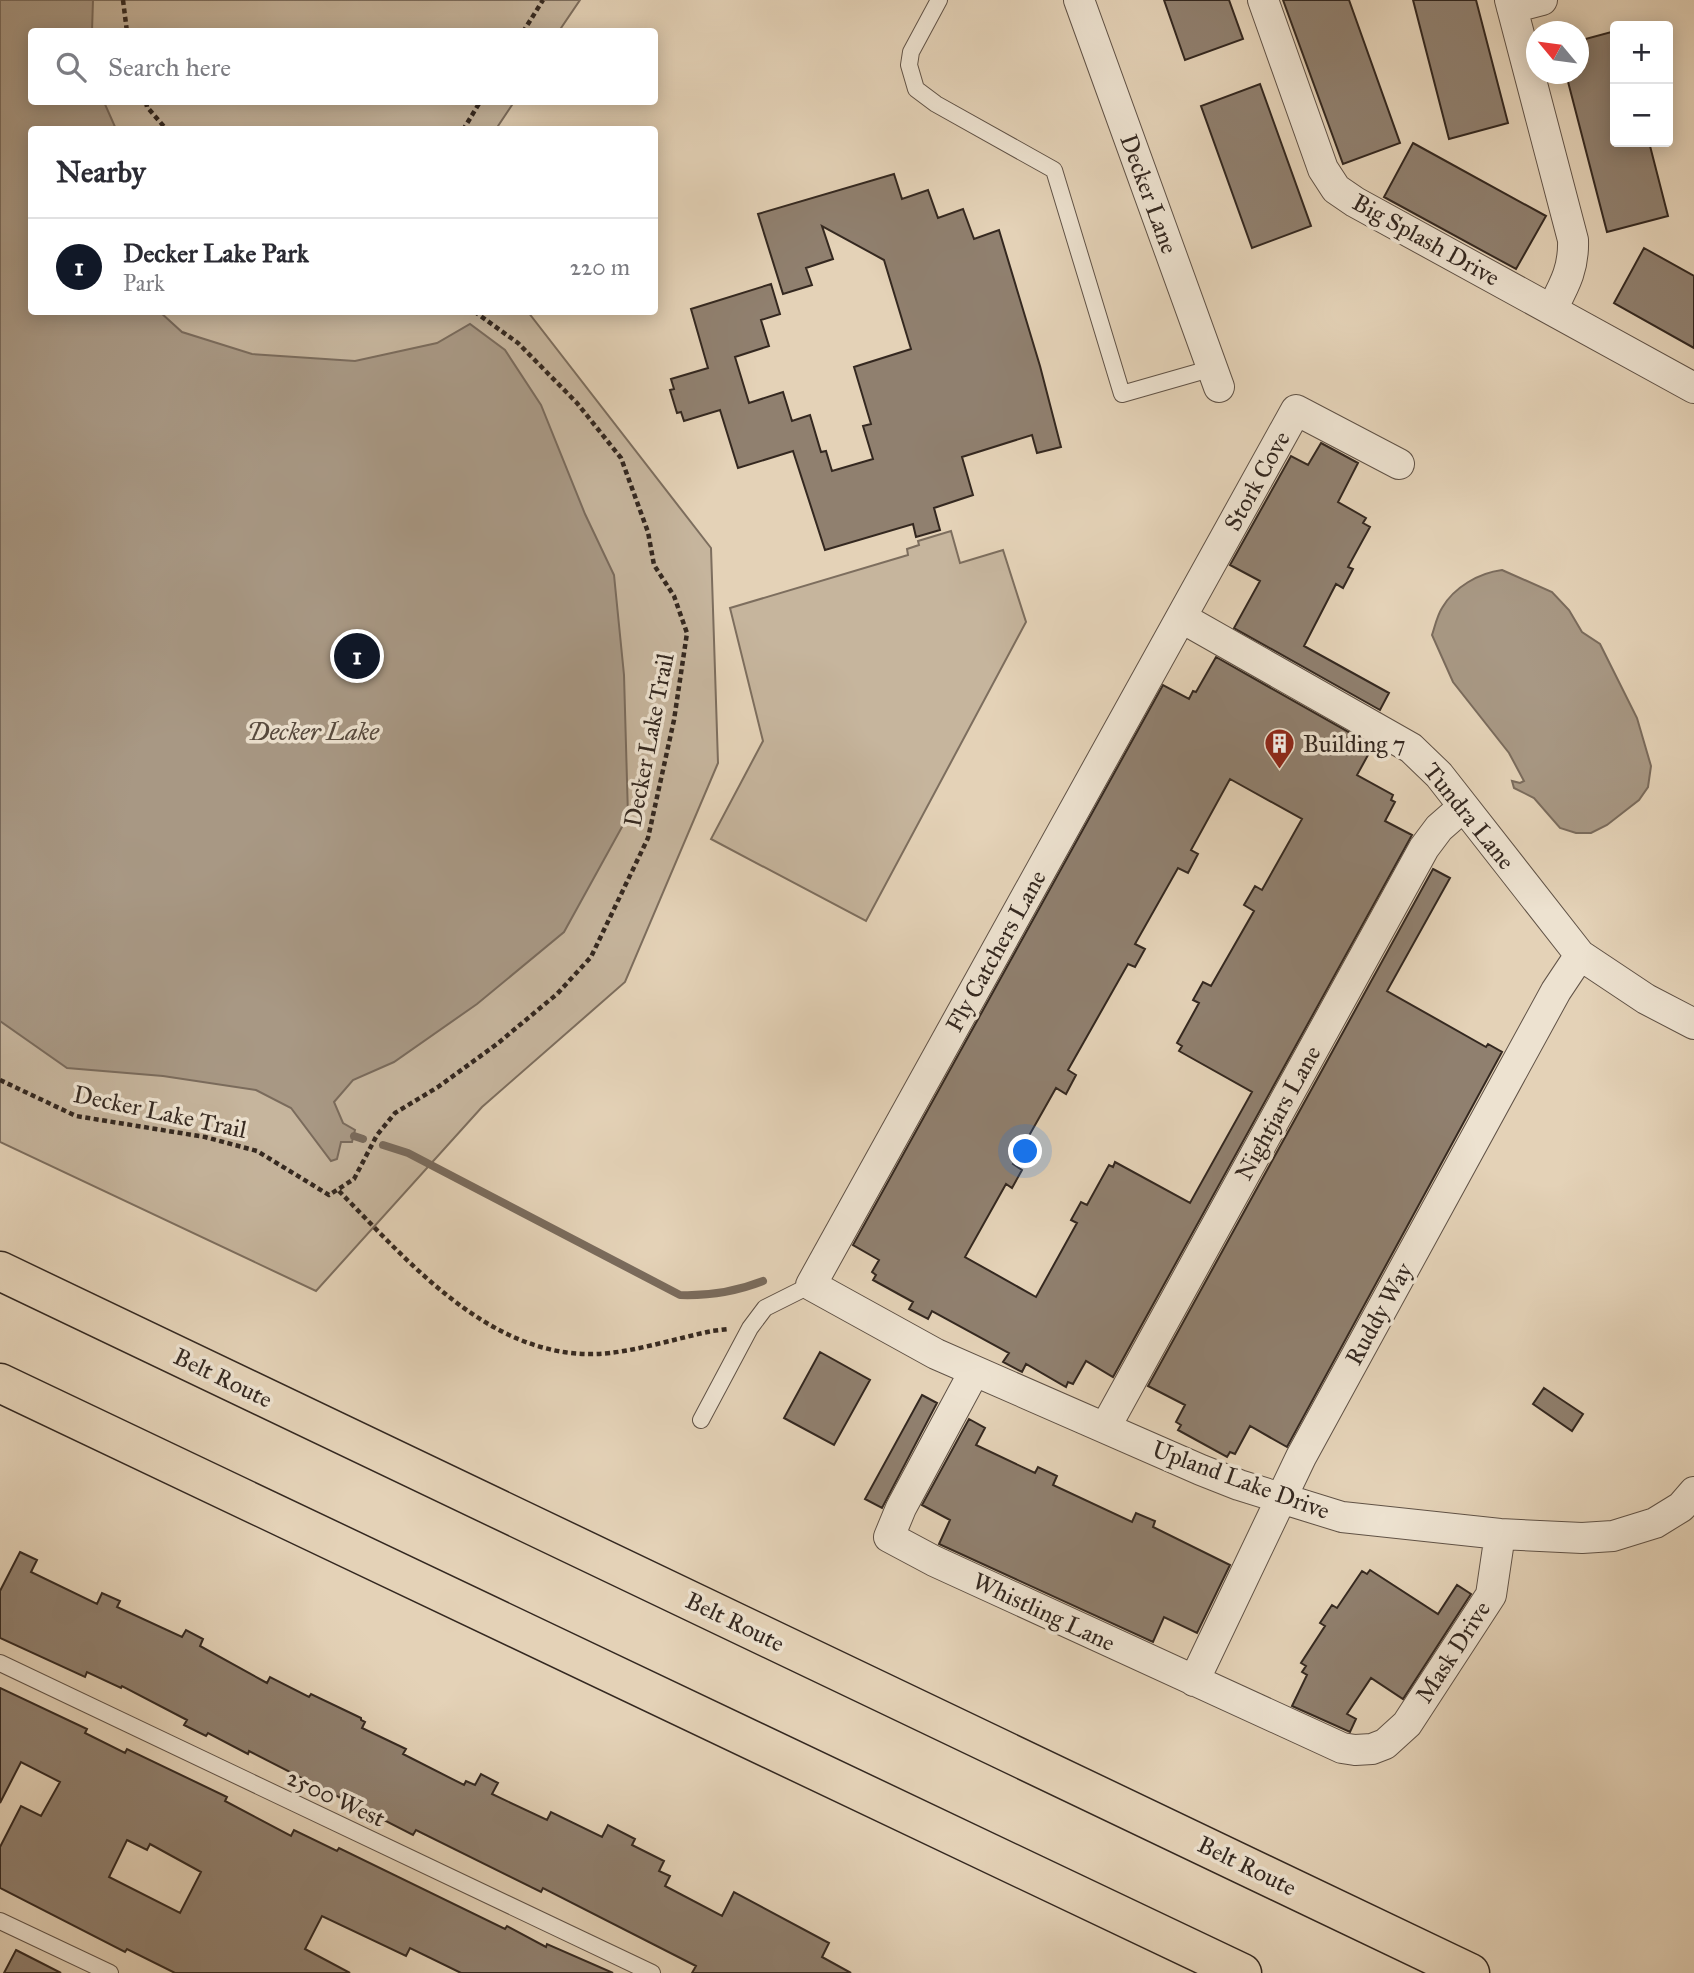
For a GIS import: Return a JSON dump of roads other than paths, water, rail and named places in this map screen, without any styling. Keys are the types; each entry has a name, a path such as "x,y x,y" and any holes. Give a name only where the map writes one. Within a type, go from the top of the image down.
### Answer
{"highway":[{"name":"Belt Route","path":"0,1271 1470,1973"},
{"path":"0,1383 1242,1973"}],"street":[{"name":"Decker Lane","path":"1079,0 1216,377"},
{"name":"Big Splash Drive","path":"1263,0 1323,169 1336,189 1355,202 1694,388"},
{"path":"1542,0 1511,4 1573,240 1573,260 1567,280 1552,309"},
{"name":"Stork Cove","path":"1182,618 1296,410 1399,464"},
{"name":"Tundra Lane","path":"1182,618 1411,748 1439,775 1580,955 1646,999 1694,1024"},
{"name":"Fly Catchers Lane","path":"811,1285 1182,618"},
{"name":"Nightjars Lane","path":"1105,1428 1424,848 1439,828 1463,807"},
{"name":"Ruddy Way","path":"1194,1681 1280,1499 1556,991 1580,955"},
{"name":"Upland Lake Drive","path":"811,1285 974,1372 1201,1471 1280,1499 1353,1519 1500,1534 1582,1538 1614,1536 1655,1523 1681,1507 1694,1492"},
{"name":"Whistling Lane","path":"974,1372 901,1508 889,1537 934,1561 1330,1744 1355,1750 1372,1749"},
{"name":"Mask Drive","path":"1372,1749 1385,1744 1407,1724 1485,1607 1494,1580 1500,1534"}],"lane":[{"path":"939,0 911,52 909,65 916,89 936,104 1054,170 1122,394 1216,377"},
{"path":"701,1420 750,1328 765,1308 811,1285"},
{"name":"2500 West","path":"0,1663 652,1973"},
{"path":"0,1921 110,1973"}],"water":[{"name":"Decker Lake","path":"0,0 93,0 92,28 28,28 28,105 105,105 115,126 28,126 28,315 163,315 182,332 252,354 355,361 437,343 470,324 505,350 541,405 585,514 614,575 624,675 628,816 564,932 477,1004 394,1062 353,1080 334,1102 343,1123 355,1130 352,1142 341,1142 337,1159 331,1161 291,1108 256,1090 163,1076 67,1068 0,1021"},
{"path":"1502,570 1552,592 1569,610 1582,632 1600,644 1637,718 1651,766 1648,787 1639,800 1607,825 1591,833 1576,833 1560,828 1534,798 1514,788 1512,781 1524,781 1509,753 1453,682 1432,635 1440,611 1453,594 1476,578"}],"waterway":[{"path":"354,1136 363,1139"},
{"path":"383,1145 408,1153 680,1295 722,1293 763,1281"}],"place":[{"name":"Decker Lake Park","path":"357,656"},
{"name":"Building 7","path":"1280,771"}]}
